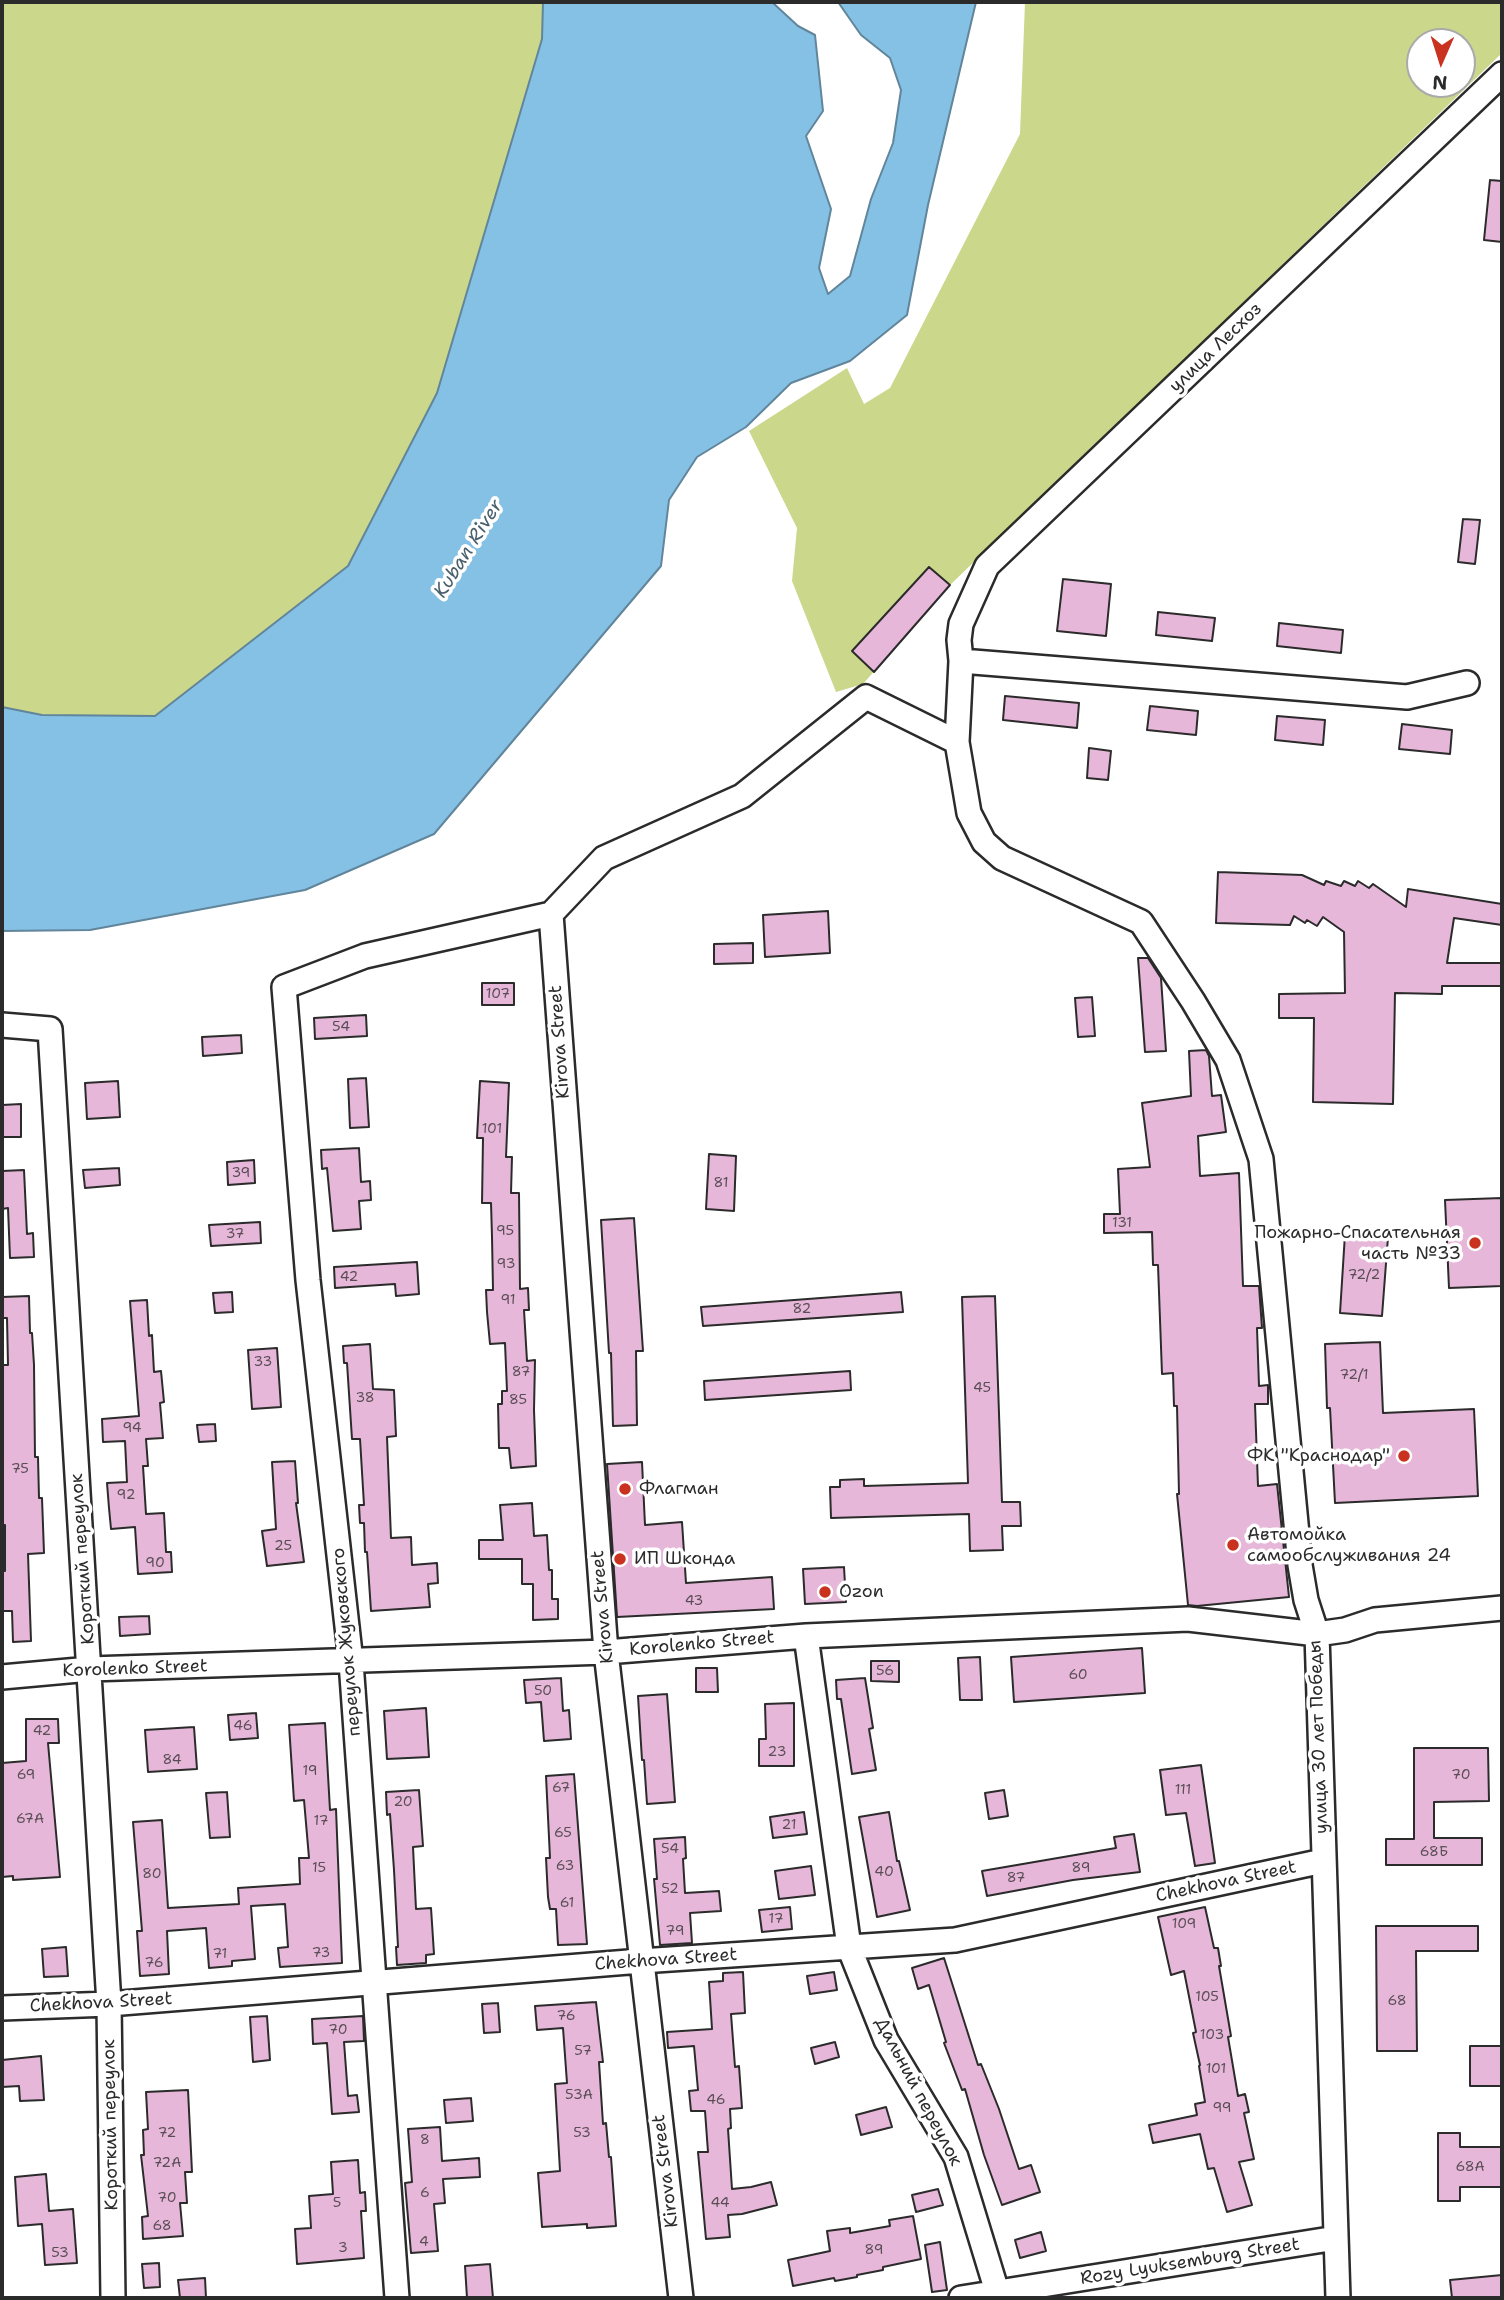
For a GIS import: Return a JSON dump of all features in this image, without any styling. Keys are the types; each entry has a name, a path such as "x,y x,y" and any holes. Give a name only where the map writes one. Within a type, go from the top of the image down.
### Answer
{"street":[{"name":"улица Лесхоз","path":"960,650 961,624 987,566 1502,74"},
{"path":"960,650 1407,697 1467,683"},
{"name":"улица 30 лет Победы","path":"960,650 957,742 970,813 984,842 1002,858 1141,922 1228,1060 1261,1159 1300,1565 1306,1600 1317,1634 1338,2298"},
{"path":"551,914 604,858 742,796 866,697 957,742"},
{"name":"переулок Жуковского","path":"397,2298 351,1662 308,1280 284,987 365,956 551,914"},
{"name":"Kirova Street","path":"551,914 606,1651 681,2298"},
{"name":"Короткий переулок","path":"2,1025 50,1029 109,2004 113,2298"},
{"name":"Korolenko Street","path":"2,1677 90,1669 351,1662 606,1651 806,1636 1188,1619 1317,1634 1345,1630 1375,1620 1502,1608"},
{"name":"Дальний переулок","path":"806,1636 849,1947 886,2040 957,2157 999,2296"},
{"name":"Chekhova Street","path":"2,2008 109,2004 642,1961 955,1940 1323,1861"},
{"name":"Rozy Lyuksemburg Street","path":"961,2298 999,2296 1336,2238"}],"green space":[{"path":"2,2 543,2 542,39 437,393 348,566 155,716 42,715 2,707"},
{"path":"1025,2 1502,2 1502,53 1476,78 1476,28 1406,28 1406,98 1455,98 950,585 863,684 836,692 792,581 797,528 749,431 847,368 864,404 890,388 1020,134"}],"water":[{"name":"Kuban River","path":"543,2 772,2 798,26 815,35 823,111 806,136 831,209 819,268 828,294 850,276 871,199 893,143 901,90 890,58 861,35 838,2 976,2 928,205 907,315 850,361 791,383 746,427 697,457 669,500 661,566 434,834 305,890 90,930 2,931 2,707 42,715 155,716 348,566 437,393 542,39"}],"building":[{"path":"1490,180 1502,181 1502,242 1484,240"},
{"path":"1463,519 1480,520 1475,564 1458,562"},
{"path":"929,567 950,585 874,672 852,651"},
{"path":"1063,579 1111,584 1106,636 1057,631"},
{"path":"1158,612 1215,618 1212,641 1156,635"},
{"path":"1279,623 1343,630 1341,653 1277,646"},
{"path":"1005,696 1079,703 1077,728 1003,720"},
{"path":"1150,706 1198,711 1196,735 1147,730"},
{"path":"1277,716 1325,720 1323,745 1275,740"},
{"path":"1402,724 1452,730 1450,754 1399,749"},
{"path":"1089,748 1111,751 1108,780 1087,778"},
{"path":"1218,872 1302,875 1324,885 1326,881 1341,886 1344,881 1355,886 1358,881 1369,888 1373,884 1406,907 1408,889 1502,904 1502,925 1454,918 1447,963 1502,963 1502,986 1442,986 1442,994 1395,993 1393,1104 1313,1102 1314,1018 1279,1018 1279,994 1345,993 1344,932 1323,917 1317,926 1294,916 1290,925 1216,923"},
{"path":"828,911 830,953 765,957 763,915"},
{"path":"753,943 753,963 714,964 714,944"},
{"path":"1138,958 1148,958 1161,978 1166,1051 1145,1052"},
{"path":"482,983 514,983 514,1005 482,1005"},
{"path":"1092,997 1095,1036 1078,1037 1075,998"},
{"path":"366,1015 367,1036 315,1039 314,1018"},
{"path":"241,1035 242,1053 203,1056 202,1037"},
{"path":"1206,1050 1209,1056 1212,1096 1221,1095 1226,1132 1198,1136 1200,1176 1239,1173 1243,1286 1259,1286 1262,1328 1257,1328 1259,1386 1268,1385 1268,1404 1255,1404 1258,1486 1277,1484 1289,1597 1197,1606 1188,1605 1177,1494 1177,1406 1174,1406 1173,1373 1162,1374 1158,1265 1153,1265 1152,1232 1104,1233 1104,1214 1120,1214 1118,1169 1150,1167 1142,1103 1191,1096 1189,1051"},
{"path":"366,1078 369,1127 350,1128 348,1079"},
{"path":"118,1081 120,1117 87,1119 85,1083"},
{"path":"480,1081 509,1083 506,1157 512,1157 511,1193 519,1193 520,1289 528,1288 529,1310 524,1310 527,1361 535,1360 536,1466 511,1468 509,1448 499,1448 498,1404 502,1404 502,1391 507,1391 505,1343 490,1344 486,1290 493,1290 491,1203 482,1203 483,1138 477,1138"},
{"path":"21,1104 21,1137 2,1137 2,1105"},
{"path":"359,1148 361,1182 370,1181 371,1200 359,1201 361,1229 333,1231 327,1168 322,1169 321,1150"},
{"path":"709,1154 736,1156 734,1211 706,1209"},
{"path":"254,1160 255,1183 228,1185 227,1162"},
{"path":"119,1168 120,1185 85,1188 83,1170"},
{"path":"24,1170 27,1234 33,1233 34,1257 10,1258 8,1208 2,1209 2,1171"},
{"name":"Пожарно-Спасательная часть №33","path":"1502,1198 1502,1286 1449,1288 1445,1200"},
{"path":"634,1218 643,1351 636,1351 637,1425 613,1426 611,1353 601,1220"},
{"path":"260,1222 261,1243 211,1246 209,1225"},
{"path":"1345,1234 1388,1237 1382,1316 1340,1313"},
{"path":"417,1262 419,1294 396,1296 395,1284 335,1288 334,1267"},
{"path":"232,1292 233,1312 215,1313 213,1293"},
{"path":"901,1292 903,1312 703,1326 701,1307"},
{"path":"29,1296 34,1365 35,1457 38,1457 39,1498 42,1498 44,1553 28,1554 31,1641 13,1642 12,1611 2,1611 5,1525 2,1525 2,1365 8,1365 7,1318 2,1318 2,1297"},
{"path":"995,1296 1002,1502 1020,1502 1021,1526 1002,1526 1003,1550 970,1551 969,1514 831,1518 830,1487 840,1487 840,1480 864,1479 864,1486 968,1483 962,1297"},
{"path":"147,1300 154,1372 161,1371 164,1402 160,1403 163,1438 146,1439 148,1466 143,1466 146,1514 164,1513 166,1552 171,1552 172,1572 138,1574 135,1527 111,1529 107,1483 127,1482 125,1441 103,1442 102,1419 139,1416 130,1301"},
{"name":"ФК \"Краснодар\"","path":"1380,1342 1383,1413 1474,1409 1478,1496 1335,1503 1325,1344"},
{"path":"370,1344 373,1389 394,1390 396,1436 387,1437 391,1538 411,1537 412,1565 437,1563 438,1583 428,1584 430,1607 371,1611 364,1523 360,1523 359,1505 364,1505 360,1439 352,1439 347,1363 344,1363 343,1346"},
{"path":"277,1348 281,1407 252,1409 248,1350"},
{"path":"850,1371 851,1390 705,1400 704,1381"},
{"path":"215,1424 216,1441 199,1442 197,1425"},
{"path":"295,1461 296,1503 304,1562 267,1566 262,1531 276,1529 272,1462"},
{"path":"642,1462 645,1525 682,1522 686,1583 772,1577 774,1609 617,1617 607,1464"},
{"path":"532,1503 534,1536 547,1535 549,1570 552,1570 552,1599 558,1599 558,1619 533,1620 533,1584 522,1584 522,1559 479,1559 479,1540 503,1540 500,1505"},
{"name":"Ozon","path":"844,1567 846,1602 805,1604 803,1569"},
{"path":"149,1616 150,1634 120,1636 119,1617"},
{"path":"1142,1648 1145,1693 1014,1702 1011,1657"},
{"path":"980,1657 982,1700 960,1700 958,1658"},
{"path":"871,1661 899,1661 899,1682 871,1681"},
{"path":"696,1668 717,1668 718,1692 696,1692"},
{"path":"561,1678 563,1711 569,1710 571,1739 544,1741 541,1702 526,1703 524,1680"},
{"path":"865,1678 876,1770 852,1774 841,1699 837,1699 836,1680"},
{"path":"667,1694 675,1802 647,1804 638,1696"},
{"path":"794,1703 794,1766 759,1766 759,1739 766,1739 765,1704"},
{"path":"426,1708 429,1757 387,1759 384,1711"},
{"path":"256,1713 258,1738 230,1740 228,1715"},
{"path":"26,1719 58,1719 59,1743 48,1743 60,1877 13,1880 13,1876 2,1877 2,1763 26,1761"},
{"path":"325,1723 330,1810 336,1809 342,1963 280,1967 278,1948 288,1947 285,1904 251,1906 255,1959 232,1961 232,1966 209,1968 206,1928 167,1931 169,1974 140,1976 137,1931 142,1931 133,1822 162,1820 168,1908 239,1904 238,1888 300,1884 299,1858 309,1858 304,1800 294,1801 289,1725"},
{"path":"194,1727 197,1769 148,1772 145,1730"},
{"path":"1414,1748 1488,1748 1489,1801 1434,1802 1434,1838 1482,1838 1482,1865 1386,1865 1386,1839 1414,1839"},
{"path":"1201,1765 1215,1863 1195,1866 1186,1813 1166,1815 1160,1770"},
{"path":"574,1774 587,1944 558,1945 556,1909 550,1909 548,1897 546,1858 550,1858 546,1776"},
{"path":"419,1790 423,1846 413,1847 416,1909 431,1908 434,1954 426,1955 426,1963 397,1965 394,1870 386,1792"},
{"path":"1004,1790 1008,1816 989,1819 985,1793"},
{"path":"227,1792 230,1837 210,1838 206,1793"},
{"path":"804,1812 807,1834 773,1838 770,1817"},
{"path":"889,1812 897,1861 910,1910 877,1917 859,1817"},
{"path":"1134,1834 1140,1872 1073,1880 987,1896 982,1871 1116,1848 1114,1837"},
{"path":"685,1837 685,1893 719,1891 721,1911 690,1913 692,1943 660,1945 654,1879 657,1879 654,1839"},
{"path":"811,1866 815,1895 779,1899 775,1871"},
{"path":"790,1907 792,1929 762,1932 759,1910"},
{"path":"1205,1907 1214,1948 1218,1948 1238,2096 1245,2094 1249,2112 1244,2113 1254,2159 1239,2162 1252,2205 1227,2212 1214,2168 1208,2169 1200,2134 1153,2143 1149,2125 1197,2115 1195,2104 1205,2102 1193,2033 1196,2032 1184,1971 1171,1975 1158,1917"},
{"path":"1376,1926 1478,1926 1478,1951 1416,1951 1417,2051 1377,2051"},
{"path":"66,1947 68,1976 44,1977 42,1949"},
{"path":"944,1958 978,2065 981,2064 999,2109 1019,2169 1031,2165 1040,2192 1002,2205 965,2089 962,2090 944,2043 946,2042 929,1985 918,1989 912,1968"},
{"path":"743,1972 745,2013 731,2014 735,2067 739,2066 742,2108 730,2109 731,2128 728,2129 732,2189 771,2182 777,2205 728,2215 730,2237 706,2239 698,2152 708,2152 705,2111 691,2111 689,2091 698,2090 694,2046 668,2048 667,2032 712,2029 709,1982 723,1981 723,1973"},
{"path":"834,1972 837,1990 810,1994 807,1976"},
{"path":"596,2002 603,2062 599,2062 603,2124 606,2123 611,2157 616,2226 587,2228 587,2224 542,2227 538,2173 560,2171 555,2084 567,2083 563,2028 537,2030 535,2006"},
{"path":"498,2003 500,2032 484,2033 482,2004"},
{"path":"267,2016 270,2060 253,2062 250,2017"},
{"path":"363,2016 364,2041 344,2042 348,2096 357,2095 359,2112 332,2114 327,2043 313,2044 312,2019"},
{"path":"835,2042 839,2057 815,2064 811,2048"},
{"path":"1470,2046 1502,2046 1502,2086 1470,2086"},
{"path":"41,2056 44,2100 20,2101 19,2086 2,2087 2,2060"},
{"path":"188,2090 192,2172 185,2172 187,2203 180,2203 183,2236 143,2239 142,2217 148,2216 141,2155 144,2155 143,2130 148,2129 146,2092"},
{"path":"471,2098 473,2121 446,2123 444,2100"},
{"path":"886,2107 892,2127 861,2135 856,2115"},
{"path":"440,2127 442,2161 479,2158 480,2177 443,2179 445,2203 434,2204 438,2251 411,2253 405,2183 412,2182 408,2129"},
{"path":"1438,2133 1460,2133 1460,2147 1502,2147 1502,2187 1460,2187 1460,2201 1438,2201"},
{"path":"358,2160 360,2193 365,2192 366,2211 361,2211 364,2258 297,2264 295,2229 311,2228 309,2196 333,2194 331,2162"},
{"path":"46,2174 49,2211 73,2209 77,2263 45,2265 42,2224 18,2226 15,2177"},
{"path":"938,2189 943,2205 916,2212 912,2195"},
{"path":"913,2216 921,2259 883,2267 883,2270 857,2277 835,2281 834,2278 793,2286 788,2260 830,2251 827,2231 850,2228 850,2233 890,2226 889,2220"},
{"path":"1041,2232 1046,2251 1020,2258 1015,2240"},
{"path":"940,2242 947,2290 932,2292 925,2245"},
{"path":"159,2263 160,2287 144,2288 142,2264"},
{"path":"490,2264 493,2298 467,2298 465,2266"},
{"path":"1502,2275 1502,2298 1452,2298 1450,2280"},
{"path":"205,2278 206,2298 180,2298 178,2280"}],"place":[{"name":"Пожарно-Спасательная часть №33","path":"1475,1243"},
{"name":"ФК \"Краснодар\"","path":"1404,1456"},
{"name":"Флагман","path":"625,1489"},
{"name":"Автомойка самообслуживания 24","path":"1233,1545"},
{"name":"ИП Шконда","path":"620,1559"},
{"name":"Ozon","path":"825,1592"}]}
